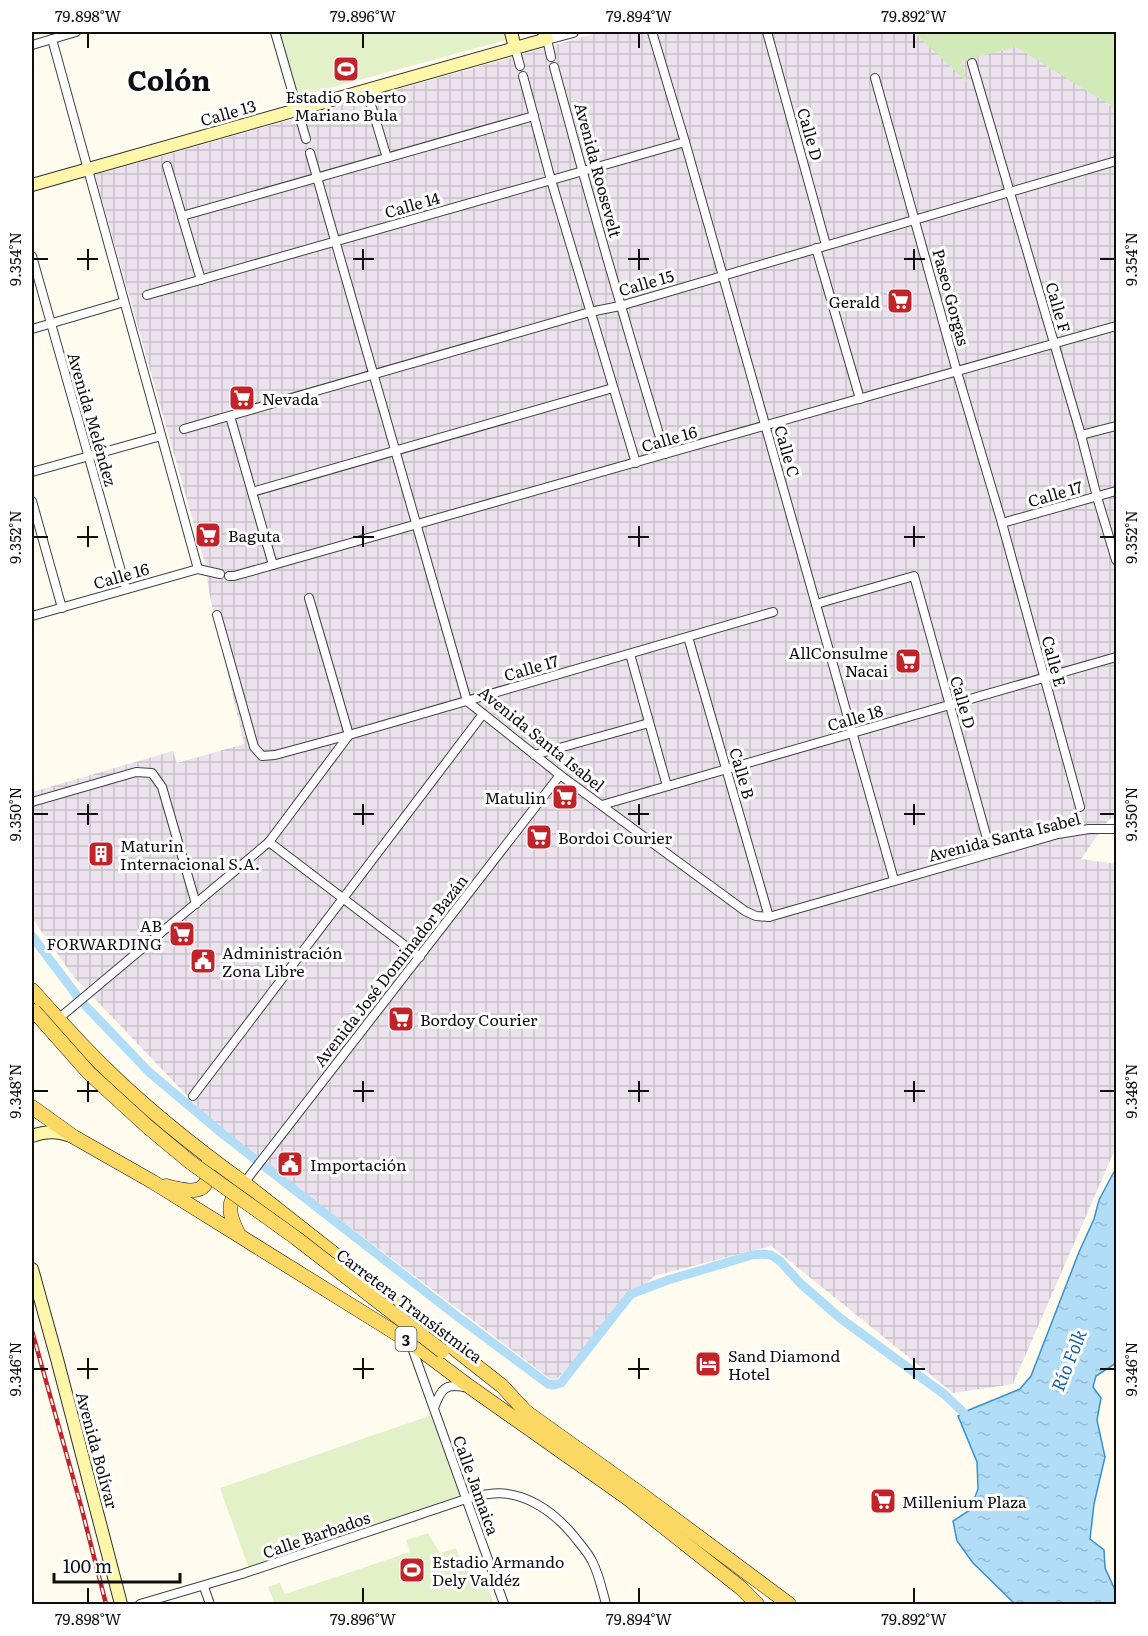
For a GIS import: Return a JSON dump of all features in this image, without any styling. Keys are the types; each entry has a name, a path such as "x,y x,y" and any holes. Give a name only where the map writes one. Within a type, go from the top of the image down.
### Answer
{"main road":[{"path":"511,32 515,48"},
{"name":"Calle 13","path":"32,185 515,48 546,35"},
{"path":"32,990 63,1015 109,1072 203,1154 502,1386 528,1414"},
{"name":"Carretera Transístmica","path":"33,1009 90,1073 148,1127 226,1190 296,1238 442,1351 641,1494 786,1603"},
{"name":"Carretera Transístmica","path":"32,1107 74,1137 153,1182 410,1342 627,1497 741,1588 757,1605"},
{"path":"32,1136 44,1132 59,1132 74,1137"},
{"path":"153,1182 181,1190 193,1191 202,1188 209,1176 203,1154"},
{"path":"239,1236 230,1212 234,1195 244,1184"},
{"name":"Avenida Bolívar","path":"32,1269 121,1605"}],"street":[{"path":"32,45 76,32"},
{"path":"275,32 306,139"},
{"name":"Calle 13","path":"546,35 573,32"},
{"name":"Calle C","path":"652,32 894,880"},
{"name":"Calle D","path":"767,32 826,245"},
{"path":"546,35 551,57"},
{"path":"52,39 198,569"},
{"path":"515,48 520,66"},
{"name":"Calle F","path":"972,63 1116,560"},
{"name":"Avenida Roosevelt","path":"554,67 620,306 665,454"},
{"path":"523,76 551,180 636,463"},
{"name":"Paseo Gorgas","path":"875,78 957,372 1002,523"},
{"path":"371,105 387,158"},
{"path":"182,216 534,116"},
{"name":"Calle 14","path":"147,295 685,142"},
{"name":"Avenida Santa Isabel","path":"310,153 467,701 560,775 745,911 756,916 769,916 1058,834 1116,829"},
{"name":"Calle 15","path":"184,429 590,312 620,306 1116,161"},
{"path":"167,166 201,280"},
{"path":"816,248 860,399"},
{"name":"Avenida Meléndez","path":"32,256 126,589"},
{"path":"32,328 124,302"},
{"name":"Calle 16","path":"229,576 1116,326"},
{"path":"252,492 613,388"},
{"path":"230,416 273,565"},
{"path":"1081,435 1116,426"},
{"path":"32,472 161,436"},
{"name":"Calle 17","path":"1002,523 1116,491"},
{"path":"32,501 62,608"},
{"name":"Calle E","path":"1002,523 1080,807"},
{"name":"Calle 16","path":"32,616 198,569 220,574"},
{"name":"Calle D","path":"816,604 914,576 986,835"},
{"path":"63,1015 269,843 349,735 309,598"},
{"name":"Calle 17","path":"217,615 254,747 262,756 275,755 349,735 773,612"},
{"name":"Calle B","path":"688,637 769,916"},
{"path":"630,654 667,786"},
{"name":"Calle 18","path":"602,805 1116,657"},
{"path":"193,1096 483,714"},
{"path":"534,754 649,723"},
{"path":"32,802 136,772 152,773 162,787 196,904"},
{"name":"Avenida José Dominador Bazán","path":"244,1184 560,775"},
{"path":"269,843 420,957"},
{"name":"Calle Jamaica","path":"410,1342 504,1605"},
{"path":"434,1409 439,1394 446,1388 466,1387 483,1396"},
{"name":"Calle Barbados","path":"140,1605 204,1587 490,1493 515,1496 536,1503 558,1518 592,1561 606,1605"},
{"path":"204,1587 210,1605"}],"shaded area":[{"path":"601,32 1060,32 1116,79 1116,818 1109,819 1081,859 1116,864 1116,1147 1013,1384 953,1393 771,1246 654,1276 554,1382 214,1124 73,976 32,918 32,792 173,751 177,763 244,744 210,597 205,564 95,175"}],"green space":[{"name":"Estadio Roberto Mariano Bula","path":"279,32 504,32 506,40 297,97"},
{"path":"913,32 1116,32 1116,109 1016,47 961,61 967,82"},
{"path":"432,1415 460,1495 249,1569 220,1488"},
{"name":"Estadio Armando Dely Valdéz","path":"428,1533 440,1553 456,1548 463,1568 482,1582 493,1604 275,1604 268,1587 280,1583 285,1594 410,1552 406,1540"}],"water":[{"name":"Río Folk","path":"1116,1168 1116,1363 1096,1376 1093,1387 1101,1398 1097,1420 1105,1457 1094,1504 1090,1539 1104,1550 1105,1568 1116,1592 1116,1604 1015,1604 973,1563 957,1541 953,1521 970,1510 978,1489 977,1462 958,1416 1020,1389 1031,1376 1094,1219 1099,1200"}],"waterway":[{"path":"32,936 81,1001 149,1072 224,1135 548,1384 561,1383 631,1294 668,1280 752,1255 763,1254 771,1255 780,1261 800,1283 840,1318 944,1394 964,1413"}],"railway":[{"path":"32,1331 106,1604"}],"place":[{"name":"Estadio Roberto Mariano Bula","path":"346,69"},
{"name":"Gerald","path":"900,301"},
{"name":"Nevada","path":"242,398"},
{"name":"Baguta","path":"208,535"},
{"name":"AllConsulme Nacai","path":"908,661"},
{"name":"Matulin","path":"565,797"},
{"name":"Bordoi Courier","path":"539,837"},
{"name":"Maturin Internacional S.A.","path":"101,854"},
{"name":"AB FORWARDING","path":"182,934"},
{"name":"Administración Zona Libre","path":"203,961"},
{"name":"Bordoy Courier","path":"401,1019"},
{"name":"Importación","path":"290,1164"},
{"name":"Sand Diamond Hotel","path":"708,1364"},
{"name":"Millenium Plaza","path":"883,1501"},
{"name":"Estadio Armando Dely Valdéz","path":"412,1570"}],"district":[{"name":"Colón","path":"169,79"}]}
